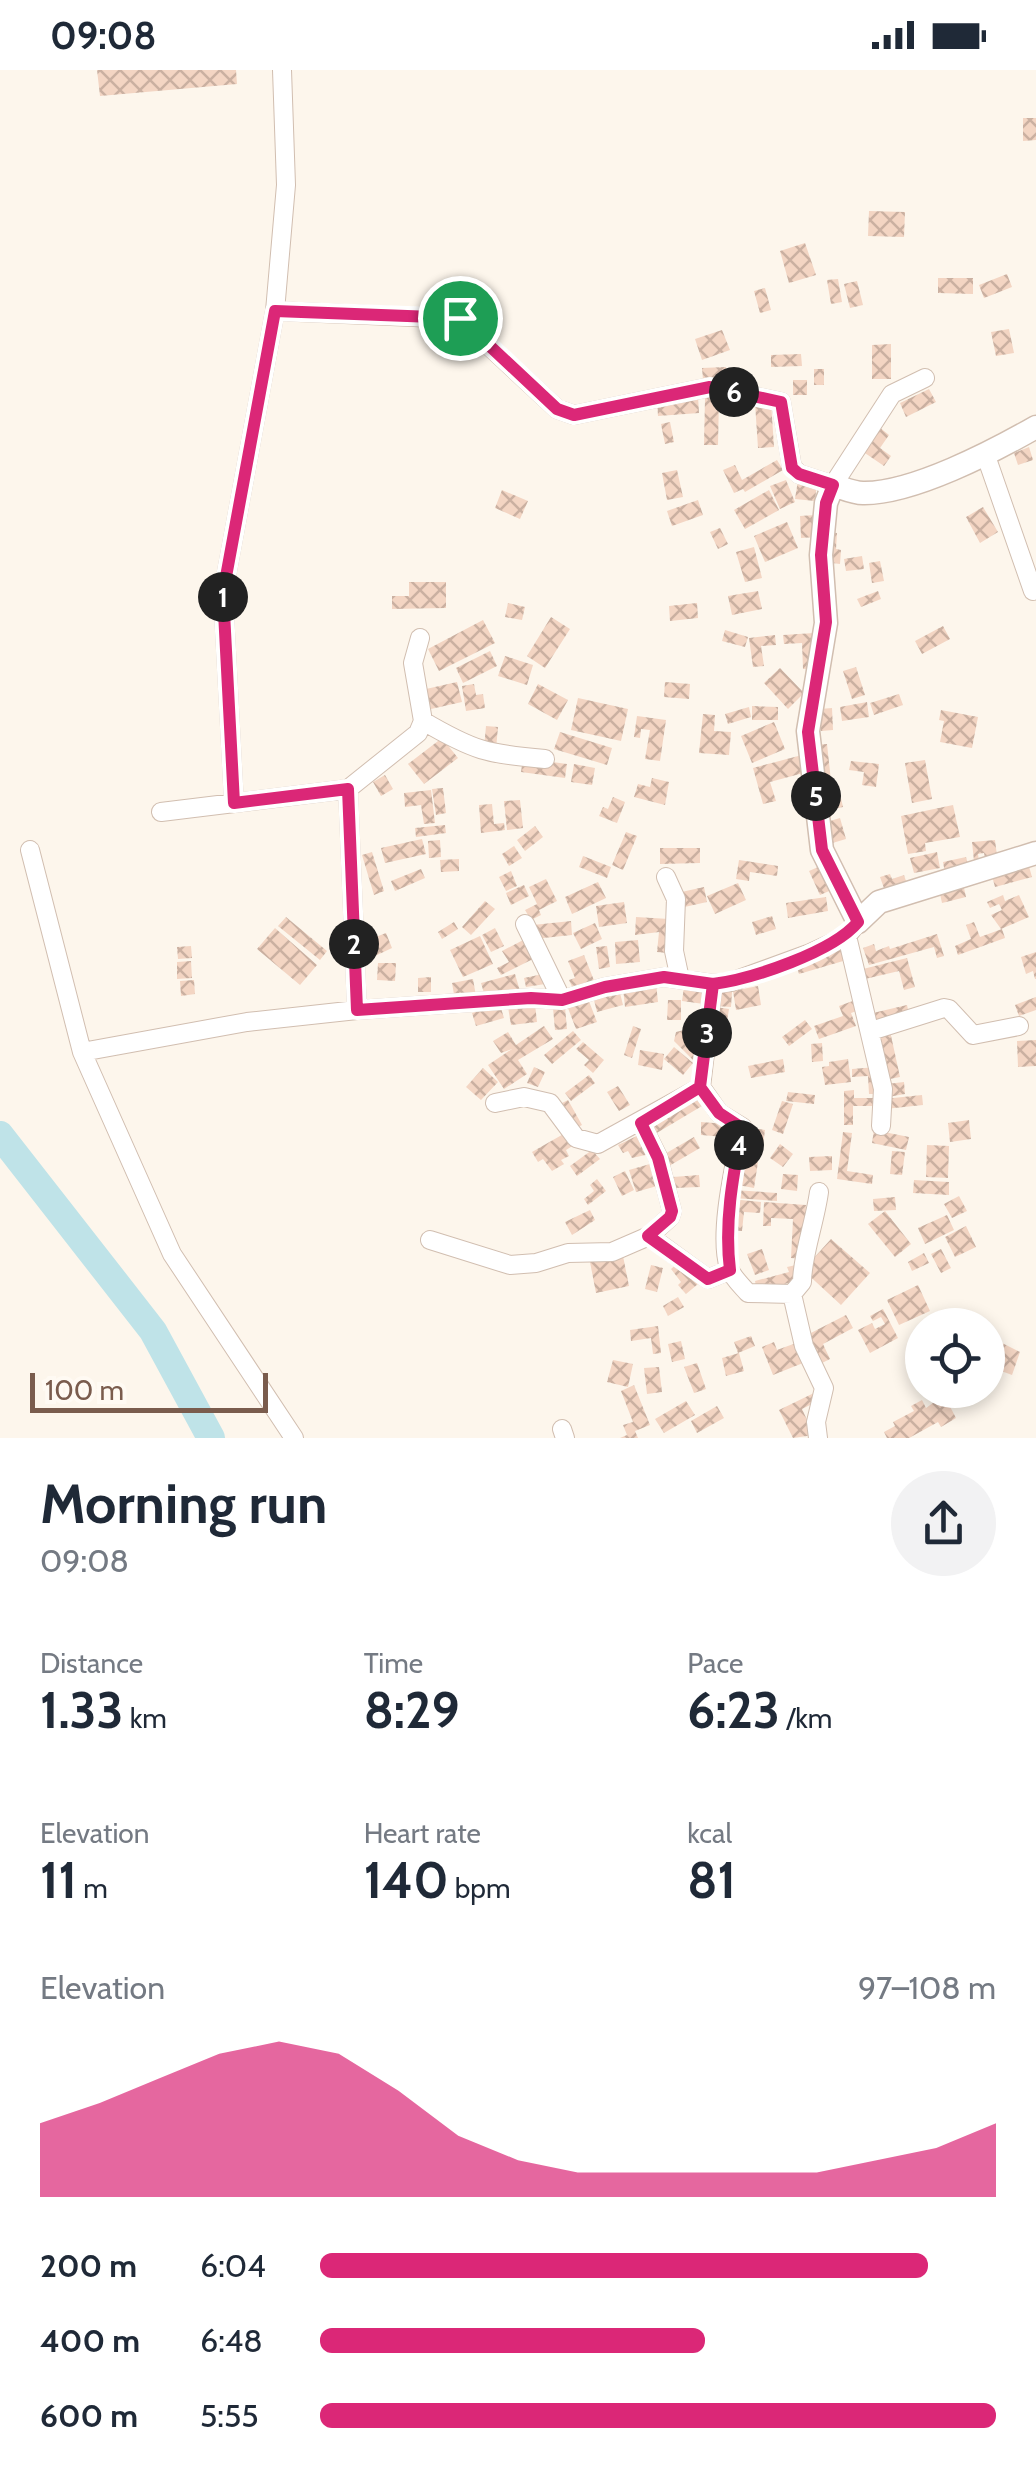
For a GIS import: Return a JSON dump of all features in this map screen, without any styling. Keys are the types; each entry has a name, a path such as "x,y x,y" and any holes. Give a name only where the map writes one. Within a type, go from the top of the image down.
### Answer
{"street":[{"path":"234,803 223,593 275,311 286,185 282,70"},
{"path":"275,311 460,318 557,409 574,415 710,387 781,402 792,468 799,474 860,494 889,491 986,456 1036,426"},
{"path":"882,1126 883,1089 852,929 822,850 808,732 826,622 821,555 826,503 833,485 892,394 925,378"},
{"path":"986,456 1034,592"},
{"path":"161,812 348,789 418,733 423,721 413,663 420,638"},
{"path":"423,721 468,747 495,755 545,759"},
{"path":"348,789 357,1010"},
{"path":"30,850 82,1052 172,1254 294,1438"},
{"path":"82,1052 247,1022 357,1010 531,998 562,1000 664,977 713,984 730,982 852,929 879,902 1036,853"},
{"path":"666,877 676,899 674,951 680,979"},
{"path":"526,924 562,1000"},
{"path":"713,984 700,1087 719,1113 742,1128 729,1196 726,1240 730,1270 748,1294 792,1294"},
{"path":"870,1031 944,1008 949,1008 973,1035 1019,1026"},
{"path":"495,1103 524,1097 550,1103 576,1138 598,1144 700,1087"},
{"path":"430,1240 510,1265 536,1263 568,1253 612,1252 648,1236 672,1211 658,1158 641,1123"},
{"path":"792,1294 802,1282 801,1266 815,1226 819,1192"},
{"path":"648,1236 708,1279 730,1270"},
{"path":"792,1294 804,1346 824,1388 816,1422 818,1438"}],"building":[{"path":"97,70 236,70 237,84 100,96"},
{"path":"1023,118 1036,118 1036,140 1023,141"},
{"path":"869,211 905,212 904,237 868,236"},
{"path":"805,243 816,275 789,283 780,251"},
{"path":"1007,274 1012,287 984,298 979,285"},
{"path":"938,278 973,278 973,294 938,293"},
{"path":"838,279 842,302 831,304 827,280"},
{"path":"857,281 863,305 850,308 844,284"},
{"path":"765,288 771,310 760,313 754,291"},
{"path":"1009,329 1014,353 996,356 991,332"},
{"path":"722,330 730,350 702,360 695,339"},
{"path":"891,344 891,379 872,379 872,345"},
{"path":"801,354 802,366 771,367 771,355"},
{"path":"726,367 726,379 703,380 702,368"},
{"path":"814,369 824,369 824,385 814,385"},
{"path":"793,380 807,380 807,395 793,395"},
{"path":"929,389 936,402 906,417 900,403"},
{"path":"698,396 699,413 658,416 657,400"},
{"path":"705,398 719,398 718,445 704,445"},
{"path":"771,402 774,447 758,448 755,403"},
{"path":"670,422 674,442 665,444 661,424"},
{"path":"879,427 889,435 880,448 891,456 884,466 862,451"},
{"path":"1029,447 1033,460 1018,465 1014,453"},
{"path":"777,460 783,470 745,492 743,489 734,493 723,470 735,465 742,480"},
{"path":"677,470 683,497 667,500 662,473"},
{"path":"786,480 795,502 780,509 770,486"},
{"path":"798,480 817,482 815,501 795,499"},
{"path":"502,490 528,501 520,519 495,508"},
{"path":"769,490 779,510 745,529 734,510"},
{"path":"698,500 703,515 672,526 667,511"},
{"path":"983,507 998,532 980,543 966,517"},
{"path":"815,515 817,537 801,538 800,516"},
{"path":"787,522 798,548 765,562 754,536"},
{"path":"720,528 728,544 718,549 710,532"},
{"path":"828,532 837,533 840,564 824,562"},
{"path":"754,547 762,578 745,582 736,552"},
{"path":"862,556 864,569 846,571 844,559"},
{"path":"880,561 884,581 872,583 869,563"},
{"path":"409,582 446,582 446,608 392,609 392,596 409,596"},
{"path":"758,591 762,609 732,615 728,596"},
{"path":"878,591 881,599 861,607 857,599"},
{"path":"508,603 525,607 522,620 505,617"},
{"path":"697,603 698,618 670,621 669,606"},
{"path":"551,617 570,629 545,668 527,656"},
{"path":"483,620 495,643 439,671 428,649"},
{"path":"943,626 950,639 922,654 915,641"},
{"path":"725,630 748,637 745,647 722,641"},
{"path":"814,633 816,668 803,669 802,643 784,644 783,635"},
{"path":"775,635 776,645 761,646 764,666 753,667 749,638"},
{"path":"490,651 497,666 463,683 456,668"},
{"path":"505,656 533,665 527,685 498,676"},
{"path":"856,667 865,695 852,699 843,671"},
{"path":"780,668 804,693 788,709 764,683"},
{"path":"457,682 462,702 431,709 426,689"},
{"path":"665,682 690,684 689,699 664,697"},
{"path":"474,684 476,695 483,694 485,708 466,711 462,686"},
{"path":"538,684 568,700 557,720 528,704"},
{"path":"899,694 903,705 874,715 870,703"},
{"path":"578,698 628,709 621,741 571,730"},
{"path":"867,702 869,717 842,721 840,707"},
{"path":"752,706 778,707 778,720 752,720"},
{"path":"749,707 751,717 728,724 725,714"},
{"path":"832,708 833,730 821,731 820,709"},
{"path":"941,710 978,717 972,748 940,742 944,721 939,720"},
{"path":"703,714 715,715 714,731 731,732 729,755 699,753"},
{"path":"637,716 666,720 660,761 645,759 650,730 641,729 640,738 634,737"},
{"path":"774,722 785,749 752,763 741,736"},
{"path":"486,726 498,727 496,749 484,748"},
{"path":"560,732 612,748 607,765 554,749"},
{"path":"442,738 458,758 424,784 408,764"},
{"path":"827,744 832,790 818,791 814,745"},
{"path":"802,755 807,772 770,782 776,801 763,804 753,768"},
{"path":"523,758 567,764 565,778 521,772"},
{"path":"925,760 932,799 912,803 905,763"},
{"path":"851,761 879,764 876,787 862,785 864,772 849,770"},
{"path":"574,764 595,768 592,785 571,782"},
{"path":"385,775 393,789 381,796 373,782"},
{"path":"652,778 669,782 665,805 634,797 638,784 650,787"},
{"path":"443,788 446,813 436,815 432,789"},
{"path":"431,790 435,823 424,824 421,805 405,807 404,793"},
{"path":"840,794 843,807 822,811 819,799"},
{"path":"613,797 625,802 617,823 599,816 603,807 608,809"},
{"path":"520,800 523,828 507,830 504,801"},
{"path":"492,804 494,824 504,823 505,830 481,833 479,805"},
{"path":"953,805 960,837 925,843 926,851 908,854 901,816"},
{"path":"840,818 846,839 829,844 823,823"},
{"path":"445,825 446,833 416,837 415,828"},
{"path":"535,826 543,837 525,851 517,840"},
{"path":"626,832 637,836 623,870 612,865"},
{"path":"422,839 426,854 385,863 381,848"},
{"path":"440,840 441,857 429,858 428,841"},
{"path":"995,840 997,856 985,858 984,853 978,854 979,861 974,861 972,842"},
{"path":"514,846 522,858 509,866 502,854"},
{"path":"660,848 700,848 700,863 660,864"},
{"path":"372,852 384,891 374,895 362,855"},
{"path":"937,852 940,868 914,873 910,858"},
{"path":"583,856 611,867 607,878 579,867"},
{"path":"966,857 969,868 945,873 943,862"},
{"path":"459,859 459,871 441,872 440,860"},
{"path":"739,860 778,866 777,876 750,872 749,881 736,879"},
{"path":"1028,863 1032,877 995,887 991,872"},
{"path":"825,864 836,888 820,895 809,871"},
{"path":"421,869 425,878 395,891 391,881"},
{"path":"511,871 517,886 506,891 499,877"},
{"path":"890,874 892,879 904,875 907,884 885,891 880,877"},
{"path":"546,879 557,901 539,910 541,915 531,920 525,910 537,904 529,887"},
{"path":"962,879 966,897 942,903 938,885"},
{"path":"598,882 606,898 572,914 565,897"},
{"path":"738,883 746,900 715,914 707,896"},
{"path":"524,885 529,896 511,905 506,893"},
{"path":"704,887 707,902 680,908 677,893"},
{"path":"1003,895 1005,901 1019,895 1029,917 1001,929 991,915 1002,910 999,904 990,908 987,902"},
{"path":"826,897 828,911 788,918 786,903"},
{"path":"485,901 495,909 471,935 462,927"},
{"path":"624,902 627,923 599,927 596,906"},
{"path":"772,916 776,929 756,935 752,922"},
{"path":"286,917 327,951 320,960 278,926"},
{"path":"636,917 669,919 667,953 657,952 659,932 635,935"},
{"path":"571,921 572,935 534,939 533,925"},
{"path":"454,922 458,929 442,939 438,932"},
{"path":"974,922 980,937 1002,929 1005,938 958,955 955,946 971,939 966,925"},
{"path":"595,923 602,939 581,949 573,933"},
{"path":"275,928 317,965 300,985 257,949"},
{"path":"495,928 504,946 491,952 482,935"},
{"path":"386,933 392,948 375,956 368,940"},
{"path":"937,934 944,956 937,958 934,947 869,965 863,948 874,944 876,951 889,946 890,949"},
{"path":"480,936 493,964 463,977 450,950"},
{"path":"527,938 537,957 501,975 497,968 509,962 502,951"},
{"path":"638,940 640,962 616,964 615,942"},
{"path":"191,946 192,958 178,959 177,947"},
{"path":"607,946 610,967 599,969 596,947"},
{"path":"847,948 850,959 799,974 796,963"},
{"path":"1036,952 1035,979 1033,971 1026,974 1021,957"},
{"path":"584,955 595,983 574,991 569,980 575,978 568,961"},
{"path":"907,958 915,987 904,990 899,971 865,979 863,969"},
{"path":"191,961 192,978 177,979 177,962"},
{"path":"378,963 396,963 395,981 377,980"},
{"path":"515,974 520,991 486,1000 481,983"},
{"path":"543,974 545,984 526,987 524,978"},
{"path":"431,977 431,992 418,992 418,978"},
{"path":"473,979 476,996 455,1000 452,983"},
{"path":"194,980 195,994 181,996 180,981"},
{"path":"656,983 658,1002 625,1007 623,988"},
{"path":"758,986 761,1005 736,1010 733,991"},
{"path":"684,987 706,990 704,1004 682,1001"},
{"path":"619,989 623,1005 597,1012 593,996"},
{"path":"717,991 732,992 731,1007 716,1006"},
{"path":"587,996 597,1022 576,1029 566,1003"},
{"path":"1036,997 1036,1010 1019,1016 1015,1005"},
{"path":"861,998 865,1008 851,1013 856,1026 819,1039 814,1026 843,1016 839,1006"},
{"path":"668,1000 681,1000 681,1020 667,1020"},
{"path":"535,1004 537,1022 511,1025 508,1007"},
{"path":"500,1005 504,1018 476,1026 472,1013"},
{"path":"907,1005 909,1014 875,1023 873,1013"},
{"path":"565,1007 567,1029 555,1030 553,1008"},
{"path":"715,1007 729,1009 722,1052 709,1050"},
{"path":"805,1020 812,1029 789,1046 782,1037"},
{"path":"544,1026 553,1039 518,1060 527,1074 504,1089 488,1065 512,1049 501,1053 493,1041 508,1032 516,1045"},
{"path":"633,1026 641,1029 632,1058 624,1055"},
{"path":"696,1027 693,1060 674,1041 676,1032"},
{"path":"573,1031 581,1040 552,1064 544,1055"},
{"path":"890,1031 900,1077 885,1080 875,1035"},
{"path":"1036,1040 1036,1066 1018,1067 1017,1041"},
{"path":"583,1042 604,1060 593,1073 584,1065 589,1060 576,1049"},
{"path":"822,1043 823,1061 812,1062 811,1044"},
{"path":"674,1047 693,1063 683,1075 664,1059"},
{"path":"640,1050 664,1054 662,1070 638,1065"},
{"path":"783,1059 785,1072 751,1078 748,1066"},
{"path":"848,1059 851,1082 825,1085 822,1067"},
{"path":"534,1067 545,1072 538,1087 527,1083"},
{"path":"877,1067 878,1094 869,1094 868,1076 852,1077 852,1069"},
{"path":"483,1068 498,1082 481,1100 466,1087"},
{"path":"589,1075 595,1083 571,1101 565,1093"},
{"path":"904,1082 905,1094 888,1097 887,1084"},
{"path":"618,1086 630,1105 619,1111 607,1092"},
{"path":"854,1090 854,1098 875,1098 875,1106 853,1106 853,1125 844,1125 844,1091"},
{"path":"788,1092 815,1095 814,1104 786,1101"},
{"path":"922,1095 923,1105 885,1109 884,1099"},
{"path":"696,1096 702,1106 655,1134 649,1124"},
{"path":"568,1100 582,1125 572,1130 558,1105"},
{"path":"782,1101 793,1104 783,1134 772,1130"},
{"path":"969,1120 971,1139 950,1142 948,1123"},
{"path":"701,1122 726,1124 725,1137 701,1135"},
{"path":"746,1127 765,1130 763,1146 755,1145 753,1161 758,1162 754,1188 738,1185"},
{"path":"874,1130 909,1137 906,1150 872,1143"},
{"path":"567,1132 574,1145 566,1150 569,1156 561,1160 564,1164 552,1171 543,1159 538,1162 532,1152"},
{"path":"843,1132 852,1133 847,1171 873,1175 872,1184 837,1179"},
{"path":"641,1134 650,1154 632,1158 628,1151 623,1153 618,1145"},
{"path":"694,1137 700,1148 669,1166 663,1155"},
{"path":"780,1144 793,1154 783,1167 770,1158"},
{"path":"927,1145 949,1146 948,1178 926,1177"},
{"path":"592,1150 600,1159 577,1176 570,1166"},
{"path":"892,1151 905,1152 902,1175 890,1174"},
{"path":"832,1156 832,1170 810,1171 809,1157"},
{"path":"657,1162 664,1184 636,1192 629,1170"},
{"path":"625,1171 634,1190 622,1196 613,1177"},
{"path":"783,1174 798,1175 797,1191 781,1189"},
{"path":"699,1175 700,1187 674,1188 673,1177"},
{"path":"597,1179 606,1191 588,1205 584,1199 594,1191 590,1185"},
{"path":"914,1180 949,1182 949,1195 913,1193"},
{"path":"734,1190 777,1193 777,1201 733,1198"},
{"path":"959,1196 967,1211 952,1218 944,1204"},
{"path":"895,1197 896,1210 874,1211 873,1199"},
{"path":"731,1199 761,1202 760,1213 744,1212 742,1231 728,1230"},
{"path":"764,1202 806,1205 803,1259 791,1258 793,1219 771,1218 771,1226 763,1226"},
{"path":"590,1210 595,1220 572,1235 565,1222"},
{"path":"885,1211 911,1244 895,1257 868,1224"},
{"path":"947,1215 954,1230 925,1244 918,1228"},
{"path":"966,1226 976,1247 955,1257 945,1237"},
{"path":"831,1239 870,1273 841,1305 803,1270"},
{"path":"762,1249 769,1270 755,1275 747,1254"},
{"path":"941,1249 951,1268 941,1273 931,1254"},
{"path":"924,1253 929,1263 912,1271 908,1262"},
{"path":"623,1256 629,1286 596,1293 590,1262"},
{"path":"679,1262 698,1284 686,1294 671,1269"},
{"path":"651,1265 663,1268 657,1292 645,1289"},
{"path":"796,1265 800,1280 757,1291 755,1281 789,1272 787,1267"},
{"path":"918,1285 929,1308 905,1308 905,1322 899,1325 887,1300"},
{"path":"678,1297 684,1307 668,1316 663,1306"},
{"path":"883,1309 898,1338 870,1353 858,1330 872,1323 875,1329 885,1324 881,1317 873,1321 870,1316"},
{"path":"846,1315 853,1328 823,1344 830,1359 820,1364 805,1336"},
{"path":"658,1326 661,1353 653,1354 651,1338 631,1341 630,1330"},
{"path":"751,1336 755,1346 738,1353 734,1342"},
{"path":"681,1341 685,1359 672,1362 668,1344"},
{"path":"774,1342 777,1350 796,1343 803,1363 773,1375 762,1347"},
{"path":"1005,1344 1020,1352 1012,1375 1005,1372"},
{"path":"739,1353 744,1371 726,1376 722,1358"},
{"path":"613,1360 633,1364 628,1387 607,1382"},
{"path":"697,1363 706,1389 694,1393 684,1367"},
{"path":"659,1367 662,1392 647,1394 644,1368"},
{"path":"634,1385 650,1425 635,1431 638,1438 620,1438 627,1435 623,1425 633,1422 621,1391"},
{"path":"814,1393 818,1401 802,1409 814,1435 793,1438 779,1410"},
{"path":"686,1401 695,1415 664,1433 655,1419"},
{"path":"717,1406 724,1418 697,1433 691,1421"},
{"path":"912,1408 951,1408 956,1418 941,1427 938,1422 909,1438 887,1438 884,1432 895,1426 893,1422 914,1411"}],"waterway":[{"path":"0,1135 153,1331 211,1438"}],"route":[{"path":"460,318 275,311 223,593 234,803 348,789 357,1010 531,998 562,1000 605,987 664,977 713,984 700,1087 641,1123 658,1158 672,1211 648,1236 702,1276 713,1278 730,1270 726,1240 729,1196 742,1128 719,1113 700,1087 713,984 730,982 808,954 846,936 858,922 822,850 808,732 826,622 821,555 826,503 833,485 792,468 781,402 710,387 574,415 557,409 460,318"}]}
